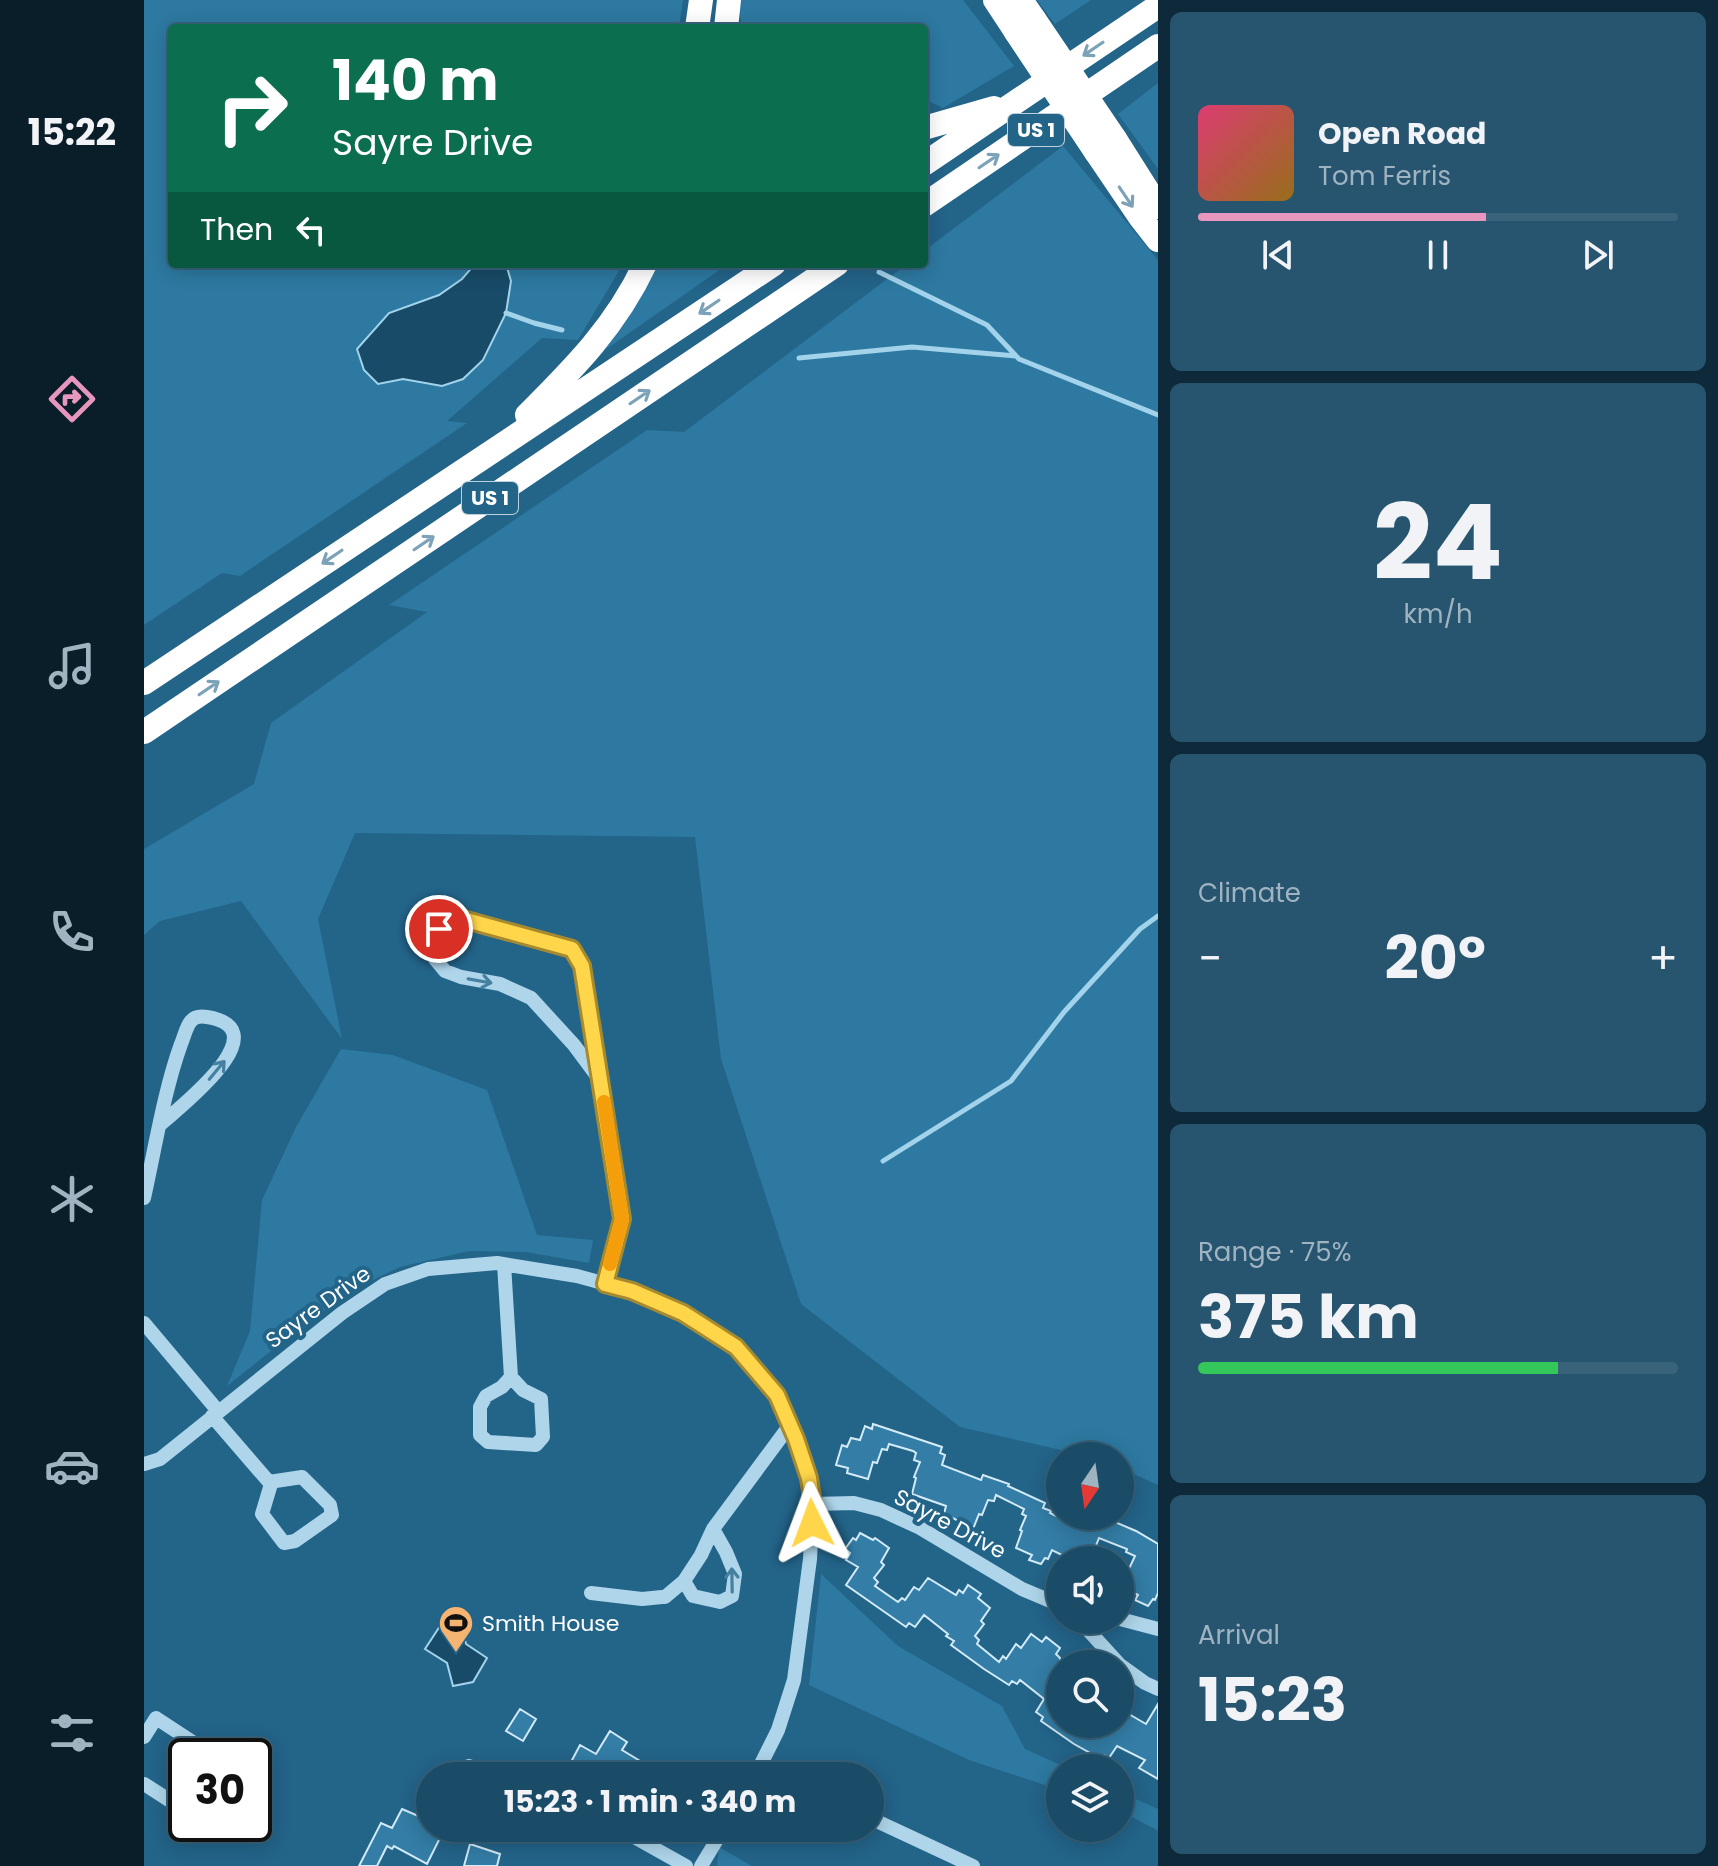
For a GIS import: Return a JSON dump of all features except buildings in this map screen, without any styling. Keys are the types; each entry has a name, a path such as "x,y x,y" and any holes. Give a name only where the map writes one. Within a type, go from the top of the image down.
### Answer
{"highway":[{"path":"698,24 701,0"},
{"path":"726,24 729,0"},
{"name":"US 1","path":"928,161 1158,6"},
{"path":"1010,9 1106,145 1158,207"},
{"name":"US 1","path":"928,202 1155,50"},
{"path":"928,127 1015,101"},
{"path":"1106,145 1140,217 1158,240"},
{"path":"491,452 590,350 617,316 643,268"},
{"name":"US 1","path":"144,683 768,268"},
{"name":"US 1","path":"144,732 831,268"}],"street":[{"path":"600,1080 574,1045 531,998 500,984 445,971 435,959 433,939 440,926 466,920 572,949 582,966 622,1219 605,1284"},
{"path":"144,1198 176,1058 189,1022 203,1016 221,1020 231,1029 234,1038 231,1054 210,1079 161,1124"},
{"name":"Sayre Drive","path":"144,1464 160,1459 342,1313 385,1284 428,1269 497,1263 577,1276 632,1291 683,1313 736,1347 777,1395 809,1478 813,1504 810,1559 794,1680 778,1730 762,1762"},
{"path":"504,1264 511,1377 523,1390 541,1399 543,1437 536,1445 488,1442 480,1435 480,1407 486,1396 502,1387 511,1377"},
{"path":"144,1323 269,1482 271,1484 262,1514 284,1543 295,1541 332,1515 330,1505 302,1477 269,1482"},
{"path":"591,1593 642,1599 665,1597 684,1581 713,1529 790,1425"},
{"name":"Sayre Drive","path":"813,1504 854,1503 881,1510 920,1528 1022,1589 1046,1599"},
{"path":"684,1581 693,1596 720,1602 732,1596 735,1574 713,1529"},
{"path":"1134,1623 1158,1629"},
{"path":"1092,1634 1107,1650"},
{"path":"1134,1675 1158,1689"},
{"path":"144,1737 156,1718 187,1738"},
{"path":"144,1784 168,1799"},
{"path":"884,1825 973,1866"},
{"path":"642,1842 686,1866"},
{"path":"701,1866 716,1842"}],"shaded area":[{"path":"144,0 683,0 680,24 168,24 168,268 621,268 578,340 542,338 447,421 467,423 240,576 222,573 144,625"},
{"path":"963,0 1014,66 943,108 928,101 928,24 741,24 738,2"},
{"path":"1037,0 1091,0 1055,24"},
{"path":"1158,83 1158,169 1118,114"},
{"path":"1063,146 1158,260 1158,1485 1134,1474 1134,1442 1046,1442 1046,1447 960,1427 801,1304 721,1059 695,837 355,833 318,919 342,1039 241,901 160,921 144,935 144,849 254,784 271,723 427,612 389,605 647,430 684,432 902,268 928,268 928,248"},
{"path":"472,268 507,268 511,281 506,313 483,360 463,379 442,386 403,379 378,384 364,370 357,349 389,313 439,295"},
{"path":"653,268 722,268 605,350"},
{"path":"341,1049 393,1055 487,1090 537,1235 593,1240 589,1263 526,1252 469,1251 400,1267 358,1287 301,1327 227,1386 250,1331 262,1200 296,1127"},
{"path":"821,1574 898,1646 1002,1706 1025,1749 1046,1758 1046,1785 969,1760 809,1685"},
{"name":"Smith House","path":"460,1621 466,1644 487,1658 473,1682 453,1686 447,1663 425,1649 440,1626"},
{"path":"1134,1798 1158,1809 1157,1830 1134,1818"},
{"path":"719,1847 752,1866 717,1866"}],"waterway":[{"path":"879,272 987,325 1019,359 1158,415"},
{"path":"506,313 562,330"},
{"path":"799,358 912,347 1016,356"},
{"path":"883,1161 1011,1081 1064,1012 1140,929 1158,916"}],"slow traffic":[{"path":"604,1102 622,1219 610,1264"}],"place":[{"name":"Smith House","path":"456,1654"}],"route":[{"path":"439,929 440,926 466,920 572,949 582,966 622,1219 605,1284 632,1291 683,1313 736,1347 777,1395 796,1439 809,1478 812,1523"}]}
